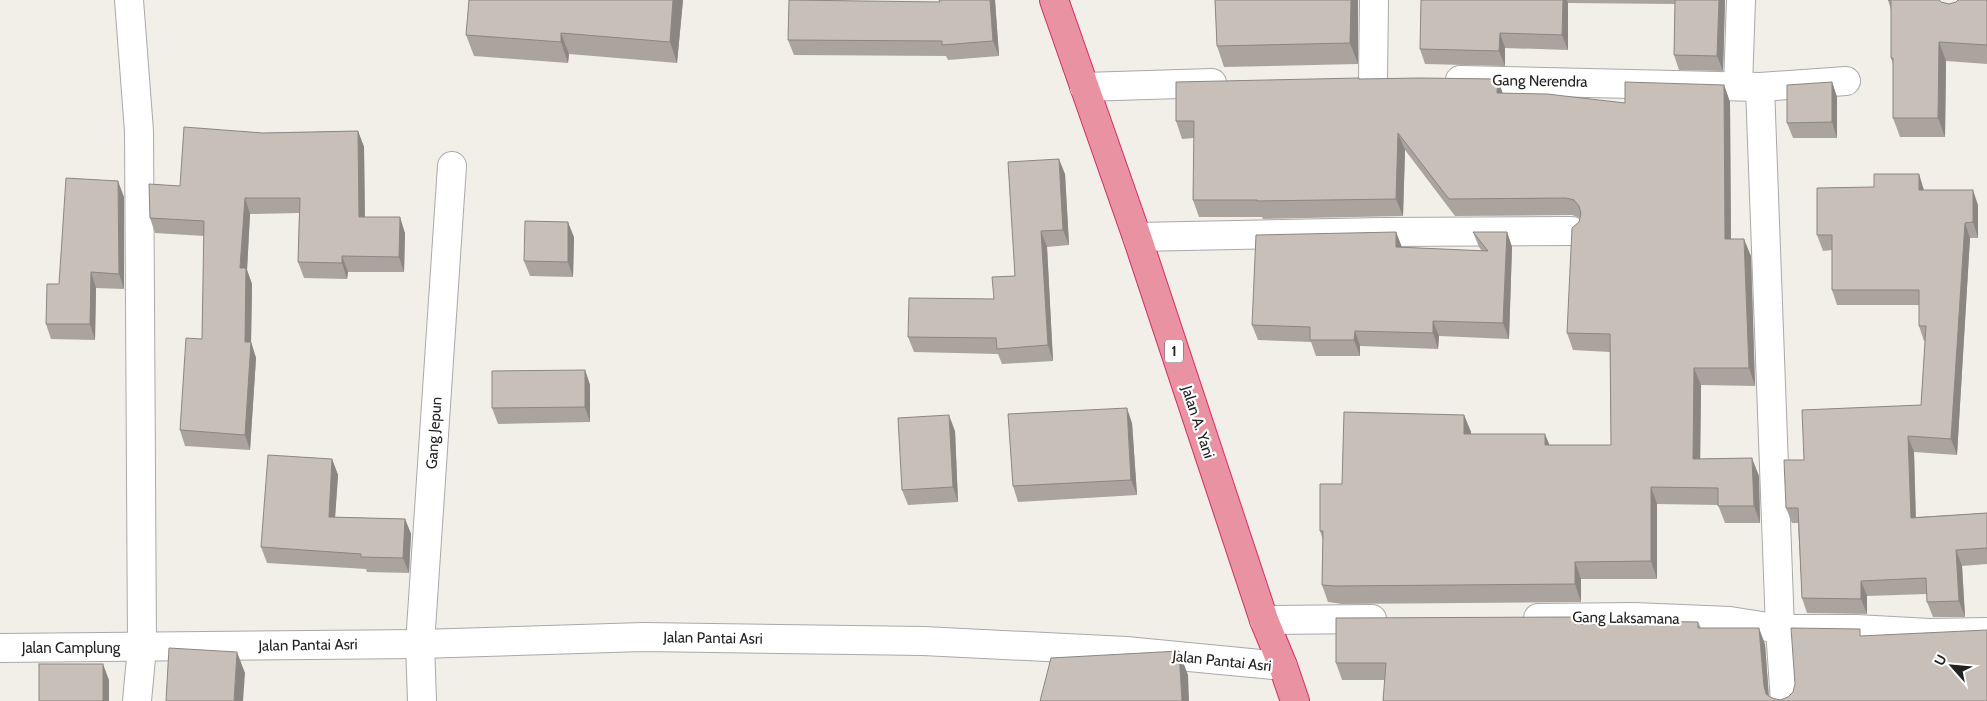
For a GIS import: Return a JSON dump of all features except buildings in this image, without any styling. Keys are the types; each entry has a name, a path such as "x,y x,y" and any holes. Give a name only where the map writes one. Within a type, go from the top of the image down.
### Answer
{"highway":[{"name":"Jalan A. Yani","path":"1054,0 1137,237 1264,620 1295,701"}],"street":[{"path":"129,0 139,131 142,647 137,701"},
{"path":"1373,79 1374,0"},
{"path":"1741,0 1749,86 1785,701"},
{"path":"1345,80 1400,79"},
{"name":"Gang Nerendra","path":"1438,80 1749,86 1846,81"},
{"path":"1084,87 1239,82"},
{"name":"Gang Jepun","path":"422,701 420,644 452,166"},
{"path":"1137,237 1383,232 1572,232"},
{"name":"Gang Laksamana","path":"1515,618 1634,617 1730,622 1780,629 1856,629 1930,633 1987,632"},
{"path":"1264,620 1398,619"},
{"name":"Jalan Pantai Asri","path":"142,647 420,644 643,637 922,641 1126,651 1283,666"},
{"name":"Jalan Camplung","path":"0,648 142,647"}]}
